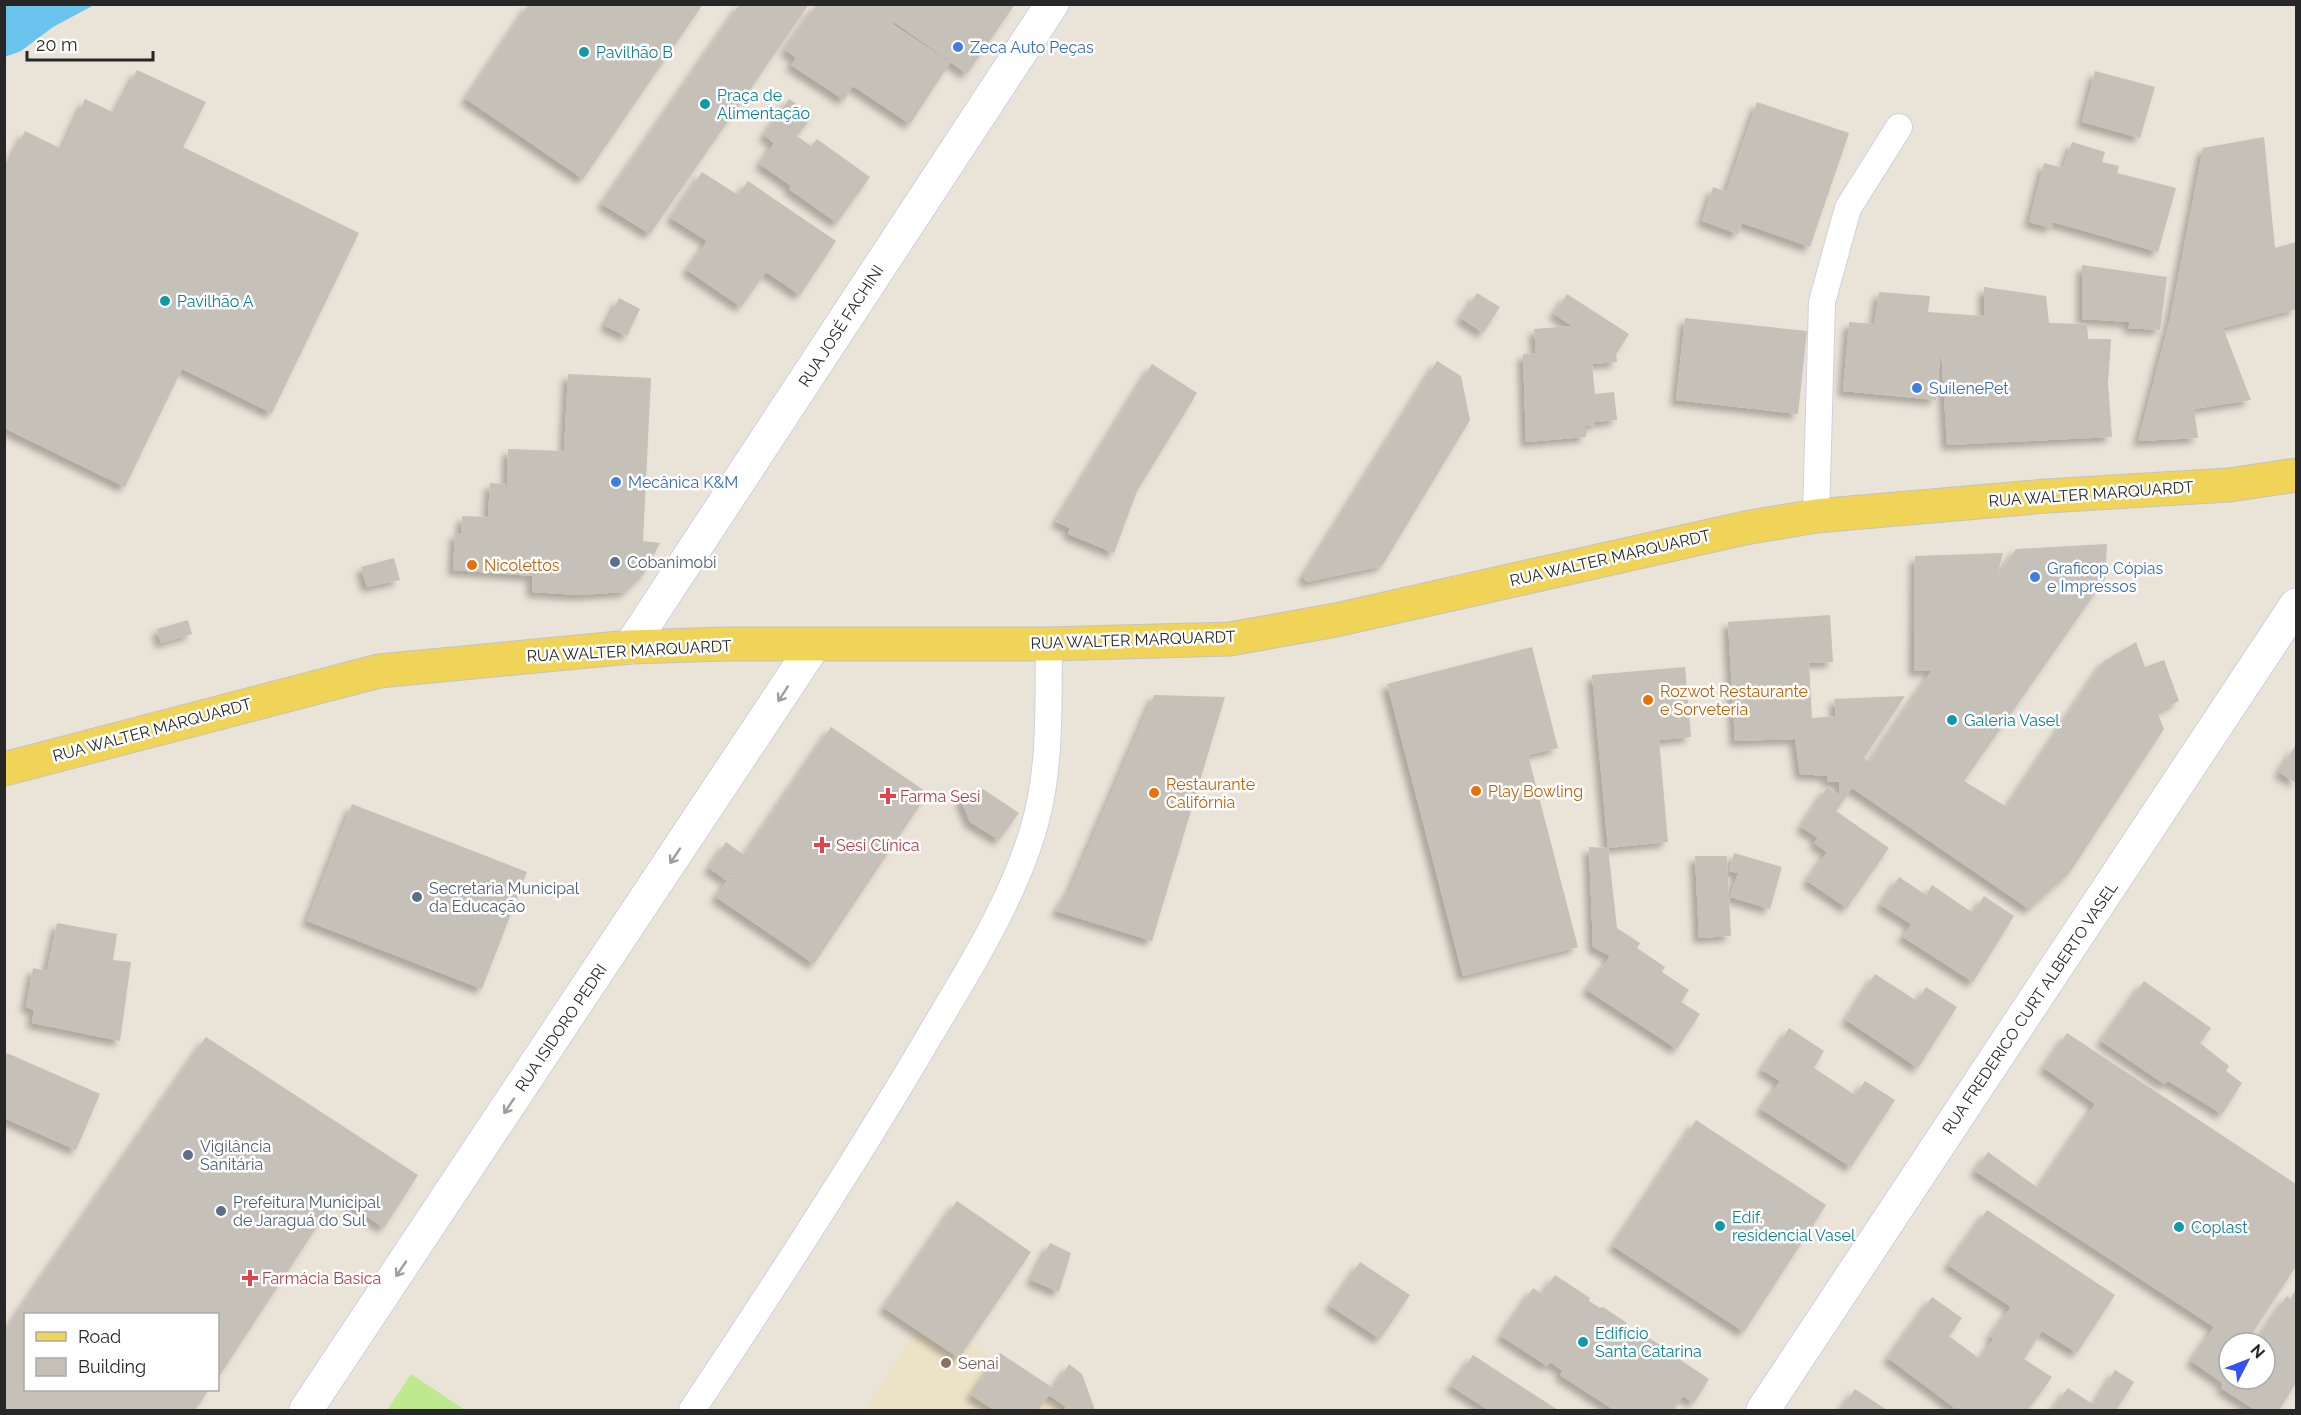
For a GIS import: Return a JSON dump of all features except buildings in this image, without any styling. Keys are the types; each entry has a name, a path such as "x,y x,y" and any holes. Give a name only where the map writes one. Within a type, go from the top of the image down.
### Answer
{"main road":[{"name":"RUA WALTER MARQUARDT","path":"4,769 379,671 630,647 1048,644 1230,639 1336,620 1745,528 1816,516 2047,496 2229,485 2296,475"}],"street":[{"name":"RUA JOSÉ FACHINI","path":"630,647 1052,4"},
{"name":"RUA FREDERICO CURT ALBERTO VASEL","path":"1763,1410 2296,605"},
{"name":"RUA ISIDORO PEDRI","path":"306,1410 814,645"}],"lane":[{"path":"1816,516 1822,302 1848,208 1899,127"},
{"path":"692,1410 845,1180 968,971 1024,860 1038,814 1047,749 1048,644"}],"shaded area":[{"name":"Senai","path":"926,1315 1070,1410 864,1410"}],"green space":[{"path":"411,1374 465,1410 387,1410"}],"water":[{"path":"4,5 94,5 53,27 21,51 5,57"}],"place":[{"name":"Zeca Auto Peças","path":"958,47"},
{"name":"Pavilhão B","path":"584,52"},
{"name":"Praça de Alimentação","path":"705,104"},
{"name":"Pavilhão A","path":"165,301"},
{"name":"SuilenePet","path":"1917,388"},
{"name":"Mecânica K&M","path":"616,482"},
{"name":"Cobanimobi","path":"615,562"},
{"name":"Nicolettos","path":"472,565"},
{"name":"Graficop Cópias e Impressos","path":"2035,577"},
{"name":"Rozwot Restaurante e Sorveteria","path":"1648,700"},
{"name":"Galeria Vasel","path":"1952,720"},
{"name":"Play Bowling","path":"1476,791"},
{"name":"Restaurante Califórnia","path":"1154,793"},
{"name":"Farma Sesi","path":"888,796"},
{"name":"Sesi Clínica","path":"822,845"},
{"name":"Secretaria Municipal da Educação","path":"417,897"},
{"name":"Vigilância Sanitária","path":"188,1155"},
{"name":"Prefeitura Municipal de Jaraguá do Sul","path":"221,1211"},
{"name":"Edif. residencial Vasel","path":"1720,1226"},
{"name":"Coplast","path":"2179,1227"},
{"name":"Farmácia Basica","path":"250,1278"},
{"name":"Edifício Santa Catarina","path":"1583,1342"},
{"name":"Senai","path":"946,1363"}]}
